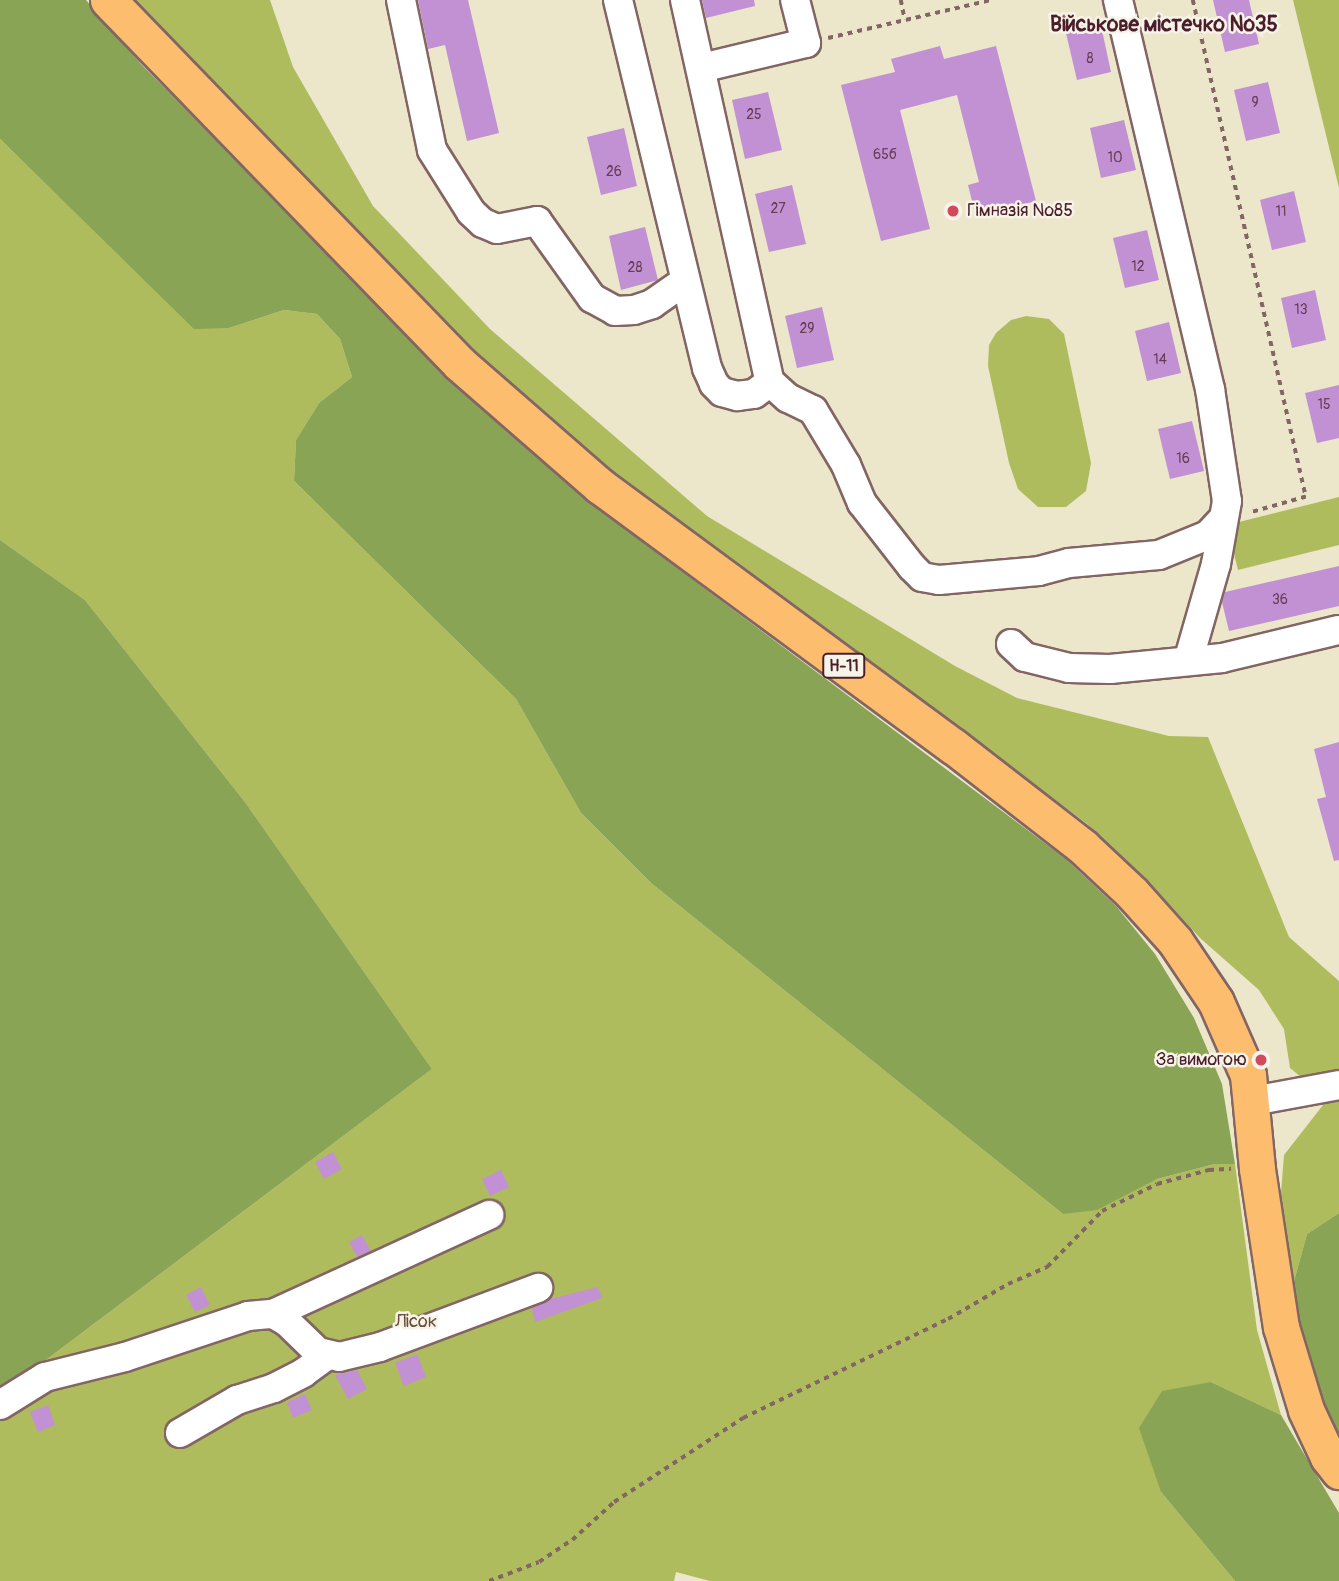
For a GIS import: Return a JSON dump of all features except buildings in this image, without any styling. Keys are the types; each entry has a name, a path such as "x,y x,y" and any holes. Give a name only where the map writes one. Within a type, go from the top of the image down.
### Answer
{"main road":[{"name":"Н-11","path":"108,0 460,364 600,486 953,746 1083,847 1132,893 1175,941 1216,1002 1248,1075 1253,1101 1257,1169 1281,1327 1306,1410 1328,1457 1339,1471"}],"lane":[{"path":"401,0 432,150 471,212 483,223 497,229 537,221 592,298 615,311 634,310 652,304 684,282"},
{"path":"618,0 684,282 700,346 714,384 722,392 737,396 754,394 770,382"},
{"path":"685,0 770,382 788,398 813,410 846,465 862,503 922,577 939,580 1006,575 1039,571 1069,563 1159,555 1208,535 1222,520"},
{"path":"701,68 806,43 795,0"},
{"path":"1118,0 1210,388 1227,501 1216,564 1189,658"},
{"path":"1011,644 1025,657 1069,668 1110,669 1189,658 1222,658 1339,630"},
{"path":"1253,1101 1339,1084"},
{"path":"0,1405 45,1377 125,1357 248,1316 273,1314 489,1215"},
{"path":"273,1314 287,1322 318,1352 339,1357 380,1346 538,1288"},
{"path":"180,1433 237,1400 274,1388 303,1373 328,1355"}],"path":[{"path":"901,0 905,20"},
{"path":"806,43 991,0"},
{"path":"1194,0 1306,497 1222,520"},
{"path":"489,1581 539,1562 572,1540 614,1502 743,1418 948,1319 1008,1284 1047,1267 1102,1212 1157,1184 1209,1170 1257,1169"}],"green space":[{"path":"0,0 86,0 141,64 448,376 588,501 1066,859 1116,906 1155,954 1194,1018 1222,1084 1235,1164 1215,1164 1157,1179 1097,1210 1063,1214 651,883 581,813 516,699 294,481 296,440 319,403 352,377 340,339 317,314 284,310 229,328 194,329 0,139"},
{"path":"131,0 270,0 293,67 373,206 490,329 707,516 955,666 1017,698 1169,736 1208,737 1289,937 1339,981 1339,1072 1302,1078 1290,1068 1284,1029 1259,990 1200,938 1146,879 1086,823 610,471 475,351"},
{"path":"1293,0 1339,0 1339,188"},
{"name":"Лісок","path":"0,139 194,328 229,328 284,310 317,314 340,339 352,377 319,403 296,440 294,481 516,699 581,813 651,883 1063,1214 1157,1179 1215,1164 1235,1164 1257,1330 1281,1415 1211,1382 1161,1492 1235,1581 710,1581 676,1572 674,1581 0,1581 0,1388 42,1363 432,1069 245,802 85,600 0,540"},
{"path":"1026,316 1049,319 1064,334 1091,463 1086,491 1066,507 1038,507 1018,489 1009,463 988,366 989,345 996,333 1011,320"},
{"path":"1339,497 1339,545 1238,570 1227,525"},
{"path":"0,540 85,600 245,802 432,1069 42,1363 0,1388"},
{"path":"1339,1098 1339,1213 1307,1234 1288,1303 1278,1231 1284,1155 1327,1100"},
{"path":"1339,1213 1339,1435 1322,1404 1288,1303 1307,1234"},
{"path":"1211,1382 1281,1415 1339,1513 1339,1581 1235,1581 1161,1492 1139,1428 1162,1391"}],"place":[{"name":"Гімназія №85","path":"953,211"},
{"name":"За вимогою","path":"1261,1060"}],"district":[{"name":"Військове містечко №35","path":"1164,25"}]}
